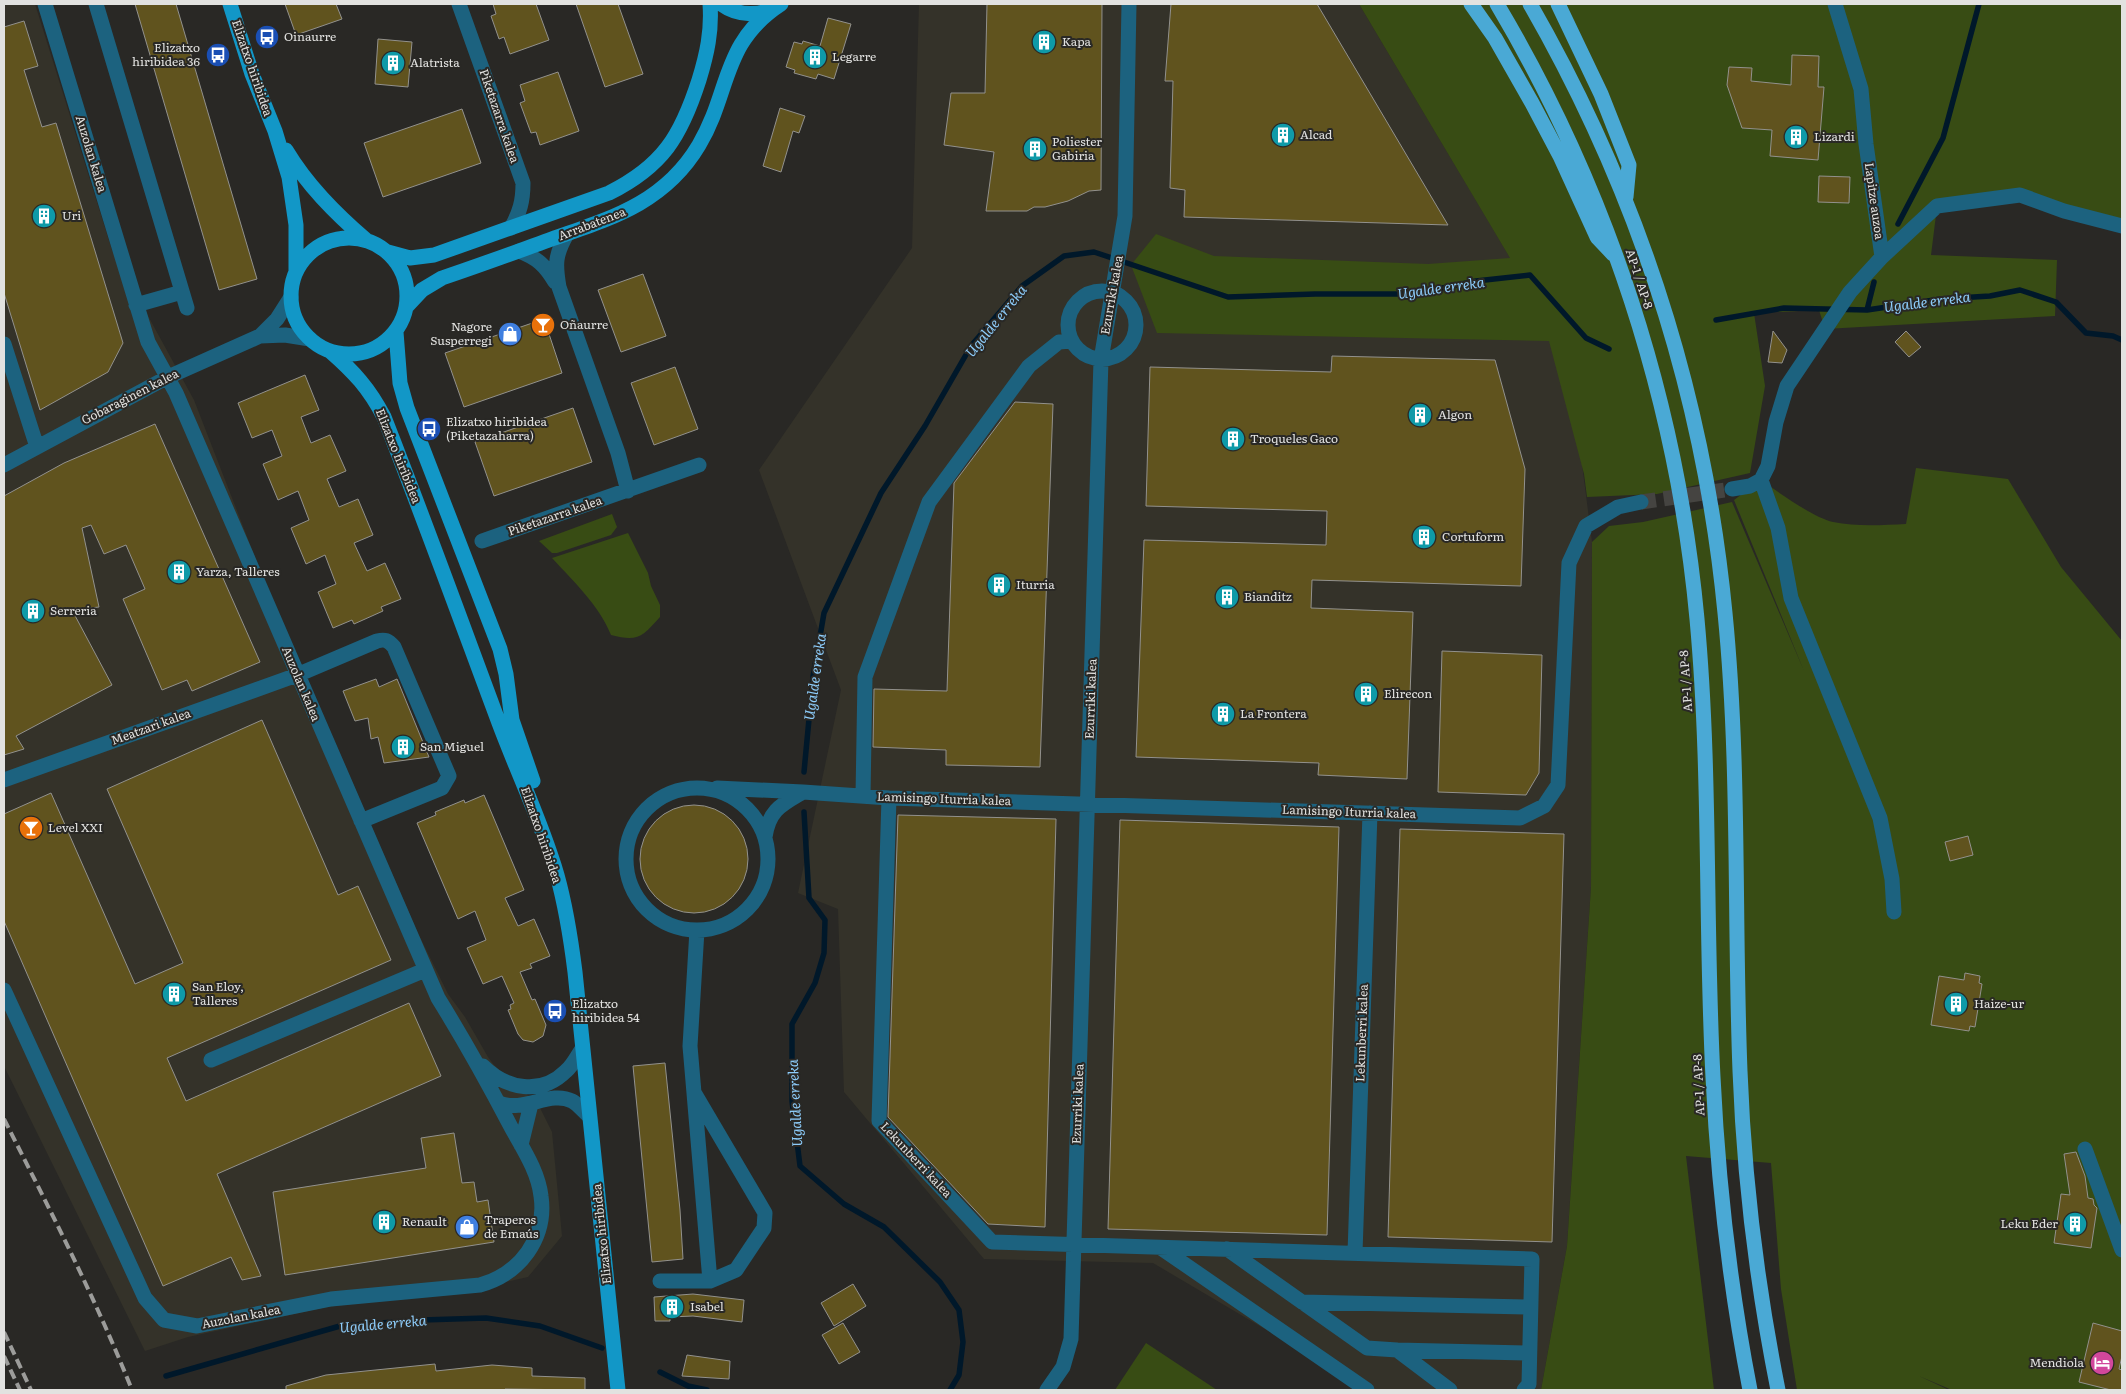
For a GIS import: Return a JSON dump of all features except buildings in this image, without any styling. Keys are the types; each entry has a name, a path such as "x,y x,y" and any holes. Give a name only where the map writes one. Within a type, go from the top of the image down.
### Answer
{"highway":[{"path":"1471,4 1495,38 1532,103 1560,156 1597,237 1618,259"},
{"name":"AP-1 / AP-8","path":"1497,4 1534,68 1574,151 1618,259 1651,367 1668,435 1681,504 1696,607 1705,739 1711,1031 1717,1152 1734,1300 1750,1390"},
{"name":"AP-1 / AP-8","path":"1530,4 1579,94 1604,147 1626,201 1659,293 1682,370 1707,482 1726,614 1733,738 1738,1002 1745,1149 1762,1296 1778,1390"},
{"path":"1558,4 1600,94 1629,164 1626,201"}],"main road":[{"name":"Elizatxo hiribidea","path":"230,4 254,80 275,131 289,177 297,248 296,272"},
{"name":"Arrabatenea","path":"388,252 410,258 422,258 609,193 627,184 658,159 671,144 690,110 708,46 710,4"},
{"name":"Arrabatenea","path":"720,4 737,12 749,14 761,13 776,6"},
{"name":"Arrabatenea","path":"407,306 422,290 437,281 620,215 651,197 678,173 698,146 707,132 736,52 752,28 776,6"},
{"name":"Elizatxo hiribidea","path":"275,131 315,191 366,240"},
{"path":"347,237 366,240 388,252 402,271 407,288 407,306 403,320 396,332 373,350 359,354 344,354 330,351 310,339 296,320 291,297 296,272 306,257 320,245 347,237"},
{"name":"Elizatxo hiribidea","path":"396,332 400,383 407,408 500,649 506,674 512,720 556,841 574,908 585,971 627,1390"},
{"name":"Elizatxo hiribidea","path":"330,351 362,381 384,417 450,585 500,724 547,844 557,876 571,941 618,1390"}],"street":[{"name":"Auzolan kalea","path":"4,990 145,1298 164,1320 197,1326 331,1299 465,1287 496,1281 511,1272 521,1262 536,1239 540,1225 542,1196 538,1182 499,1102 476,1059 438,998 425,970 168,377 148,342 45,4"},
{"path":"96,4 187,308"},
{"name":"Piketazarra kalea","path":"459,4 523,183 523,201 520,212 511,228"},
{"name":"Ezurriki kalea","path":"1047,1390 1063,1367 1071,1339 1101,360 1125,216 1129,4"},
{"name":"Lapitze auzoa","path":"1836,4 1861,89 1866,144 1882,256"},
{"name":"Lapitze auzoa","path":"1882,256 1937,206 2020,195 2064,211 2122,226"},
{"path":"567,234 558,250 555,264 559,287 618,453 628,491"},
{"path":"519,251 535,257 546,267 559,287"},
{"path":"1732,489 1750,486 1760,480 1768,466 1776,422 1787,386 1850,292 1882,256"},
{"path":"1098,290 1113,292 1131,305 1136,321 1136,331 1133,341 1124,352 1112,358 1101,360 1083,354 1071,341 1068,329 1070,313 1076,302 1089,293 1098,290"},
{"path":"136,305 182,292"},
{"name":"Gobaraginen kalea","path":"4,465 168,377 260,336 277,319 291,297"},
{"name":"Gobaraginen kalea","path":"260,336 285,335 310,339"},
{"path":"863,796 865,677 929,502 1029,366 1059,342 1071,341"},
{"path":"4,344 37,447"},
{"name":"Piketazarra kalea","path":"482,541 699,465"},
{"path":"1760,480 1778,528 1791,598 1880,818 1892,879 1894,912"},
{"name":"Lamisingo Iturria kalea","path":"717,788 889,798 1520,818 1544,806 1558,785 1569,563 1586,526 1618,507 1641,502"},
{"name":"Meatzari kalea","path":"4,780 298,675 377,641 389,641 394,647 448,771 448,781 442,788 361,821"},
{"path":"703,787 717,788 751,811 765,837 770,857 767,877 757,900 740,918 705,931 680,930 650,914 634,895 625,865 628,840 633,826 648,806 670,792 703,787"},
{"path":"765,837 771,814 782,804 803,792"},
{"name":"Lekunberri kalea","path":"889,798 879,1121 992,1242 1532,1259 1530,1307"},
{"name":"Lekunberri kalea","path":"1355,1253 1370,813"},
{"path":"697,930 690,1046 710,1281"},
{"path":"211,1060 425,970"},
{"name":"Auzolan kalea","path":"499,1102 501,1091 540,1085 559,1077 567,1071 582,1049"},
{"name":"Auzolan kalea","path":"476,1059 502,1082 520,1087"},
{"path":"660,1281 710,1281 736,1270 764,1228 765,1213 695,1094"},
{"path":"499,1102 512,1106 559,1098 572,1101 589,1116"},
{"path":"521,1145 531,1104"},
{"path":"2085,1149 2122,1250"},
{"path":"1161,1248 1367,1390"},
{"path":"1227,1249 1367,1348 1529,1353"},
{"path":"1302,1302 1530,1307 1529,1384 1524,1390"},
{"path":"1397,1350 1450,1390"}],"shaded area":[{"path":"4,4 35,4 112,250 194,400 260,570 417,931 448,994 465,1017 488,1057 494,1065 538,1104 552,1132 562,1236 528,1277 465,1291 327,1307 188,1337 145,1351 4,1066"},
{"path":"919,4 1359,4 1568,355 1592,542 1591,887 1567,1246 1541,1390 1368,1390 1153,1263 984,1259 844,1092 838,909 798,893 841,690 759,470 912,248"}],"green space":[{"path":"1359,4 2122,4 2122,230 2020,195 1937,207 1931,255 2057,260 2055,316 1825,329 1819,310 1754,313 1765,386 1750,473 1657,494 1587,497 1584,474 1549,341 1157,333 1131,265 1156,234 1214,256 1428,264 1510,258"},
{"path":"1916,468 2008,479 2061,567 2122,641 2122,1390 1952,1390 1919,1376 1949,1390 1797,1390 1781,1289 1771,1163 1686,1156 1714,1390 1541,1390 1567,1246 1591,887 1592,542 1609,526 1643,522 1732,502 1804,671 1734,500 1761,480 1786,498 1825,520 1842,524 1861,525 1906,524"},
{"path":"612,514 617,527 611,535 557,553 552,553 539,541"},
{"path":"628,533 648,573 651,586 660,605 660,617 649,629 634,638 611,635 593,604 552,558"},
{"path":"1146,1343 1217,1390 1115,1390"}],"waterway":[{"path":"1898,224 1943,138 1979,4"},
{"name":"Ugalde erreka","path":"804,772 813,677 824,613 881,493 925,426 971,346 1022,286 1064,256 1094,252 1228,297 1315,294 1414,294 1476,281 1530,275 1586,338 1609,349"},
{"path":"1867,310 1874,282"},
{"name":"Ugalde erreka","path":"1716,320 1784,308 1867,310 1941,299 1990,296 2020,290 2056,302 2086,333 2113,336 2122,340"},
{"name":"Ugalde erreka","path":"804,812 809,898 825,920 824,953 815,983 792,1024 792,1101 800,1166 844,1204 884,1227 940,1282 959,1310 963,1342 959,1375 950,1390"},
{"name":"Ugalde erreka","path":"166,1376 340,1326 422,1320 486,1318 540,1326 602,1348"},
{"name":"Ugalde erreka","path":"660,1372 688,1386 707,1390"}],"tunnel":[{"path":"1641,502 1732,489"}],"railway":[{"path":"4,1119 55,1219 118,1355 132,1390"},
{"path":"4,1332 31,1390"},
{"path":"4,1356 20,1390"}],"place":[{"name":"Oinaurre","path":"267,37"},
{"name":"Kapa","path":"1044,42"},
{"name":"Elizatxo hiribidea 36","path":"218,55"},
{"name":"Legarre","path":"815,57"},
{"name":"Alatrista","path":"393,63"},
{"name":"Alcad","path":"1283,135"},
{"name":"Lizardi","path":"1796,137"},
{"name":"Poliester Gabiria","path":"1035,149"},
{"name":"Uri","path":"44,216"},
{"name":"Oñaurre","path":"543,325"},
{"name":"Nagore Susperregi","path":"510,334"},
{"name":"Algon","path":"1420,415"},
{"name":"Elizatxo hiribidea (Piketazaharra)","path":"429,429"},
{"name":"Troqueles Gaco","path":"1233,439"},
{"name":"Cortuform","path":"1424,537"},
{"name":"Yarza, Talleres","path":"179,572"},
{"name":"Iturria","path":"999,585"},
{"name":"Bianditz","path":"1227,597"},
{"name":"Serreria","path":"33,611"},
{"name":"Elirecon","path":"1366,694"},
{"name":"La Frontera","path":"1223,714"},
{"name":"San Miguel","path":"403,747"},
{"name":"Level XXI","path":"31,828"},
{"name":"San Eloy, Talleres","path":"174,994"},
{"name":"Haize-ur","path":"1956,1004"},
{"name":"Elizatxo hiribidea 54","path":"555,1011"},
{"name":"Renault","path":"384,1222"},
{"name":"Leku Eder","path":"2075,1224"},
{"name":"Traperos de Emaús","path":"467,1227"},
{"name":"Isabel","path":"672,1307"},
{"name":"Mendiola","path":"2102,1363"}]}
